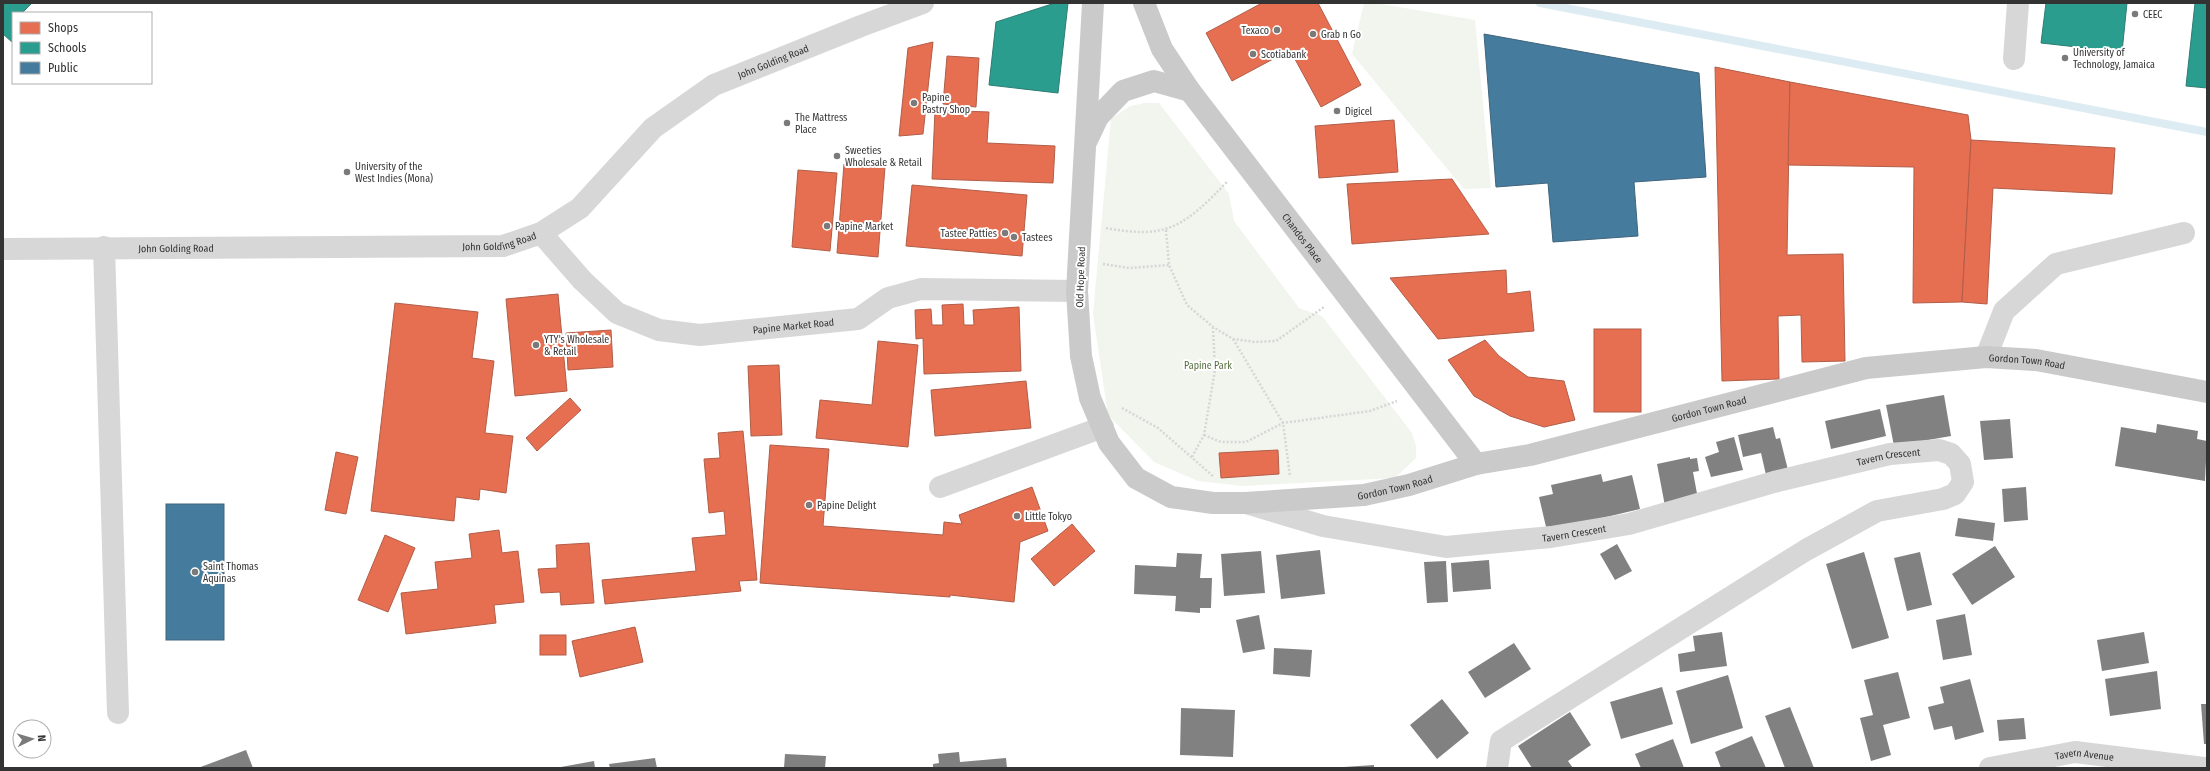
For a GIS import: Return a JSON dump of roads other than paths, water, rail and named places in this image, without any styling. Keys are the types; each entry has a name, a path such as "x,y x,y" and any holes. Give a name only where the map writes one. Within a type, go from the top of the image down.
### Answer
{"main road":[{"name":"Old Hope Road","path":"1093,3 1084,147 1082,224 1077,291 1081,356 1090,398 1110,443 1136,478 1171,497 1213,503"},
{"name":"Chandos Place","path":"1144,3 1162,49 1190,91 1476,464"},
{"path":"1084,147 1098,118 1123,91 1154,81 1190,91"},
{"name":"Gordon Town Road","path":"1213,503 1245,503 1364,495 1410,485 1476,464 1530,455 1866,368 1986,357 2036,360 2207,392"}],"street":[{"name":"John Golding Road","path":"3,249 104,247 503,246 541,233 580,208 653,128 714,85 922,3"},
{"path":"2014,59 2018,3"},
{"name":"Papine Market Road","path":"541,233 582,280 617,313 658,330 700,334 858,319 888,298 921,289 1077,291"},
{"path":"1986,357 2004,311 2056,264 2184,234"},
{"path":"104,247 118,713"},
{"path":"940,487 1103,427"},
{"name":"Tavern Crescent","path":"1245,503 1323,526 1446,547 1551,538 1629,524 1774,482 1890,454 1939,450 1952,454 1960,464 1963,482 1955,494 1944,499 1877,511 1806,550 1501,741 1496,768"},
{"name":"Tavern Avenue","path":"1990,768 2075,752 2204,768"}],"waterway":[{"path":"1540,3 2207,132"}],"place":[{"name":"CEEC","path":"2135,14"},
{"name":"Texaco","path":"1277,30"},
{"name":"Grab n Go","path":"1313,34"},
{"name":"Scotiabank","path":"1253,54"},
{"name":"University of Technology, Jamaica","path":"2065,58"},
{"name":"Papine Pastry Shop","path":"914,103"},
{"name":"Digicel","path":"1337,111"},
{"name":"The Mattress Place","path":"787,123"},
{"name":"Sweeties Wholesale & Retail","path":"837,156"},
{"name":"University of the West Indies (Mona)","path":"347,172"},
{"name":"Papine Market","path":"827,226"},
{"name":"Tastee Patties","path":"1005,233"},
{"name":"Tastees","path":"1014,237"},
{"name":"YTY's Wholesale & Retail","path":"536,345"},
{"name":"Papine Delight","path":"809,505"},
{"name":"Little Tokyo","path":"1017,516"},
{"name":"Saint Thomas Aquinas","path":"195,572"}],"park label":[{"name":"Papine Park","path":"1208,365"}]}
